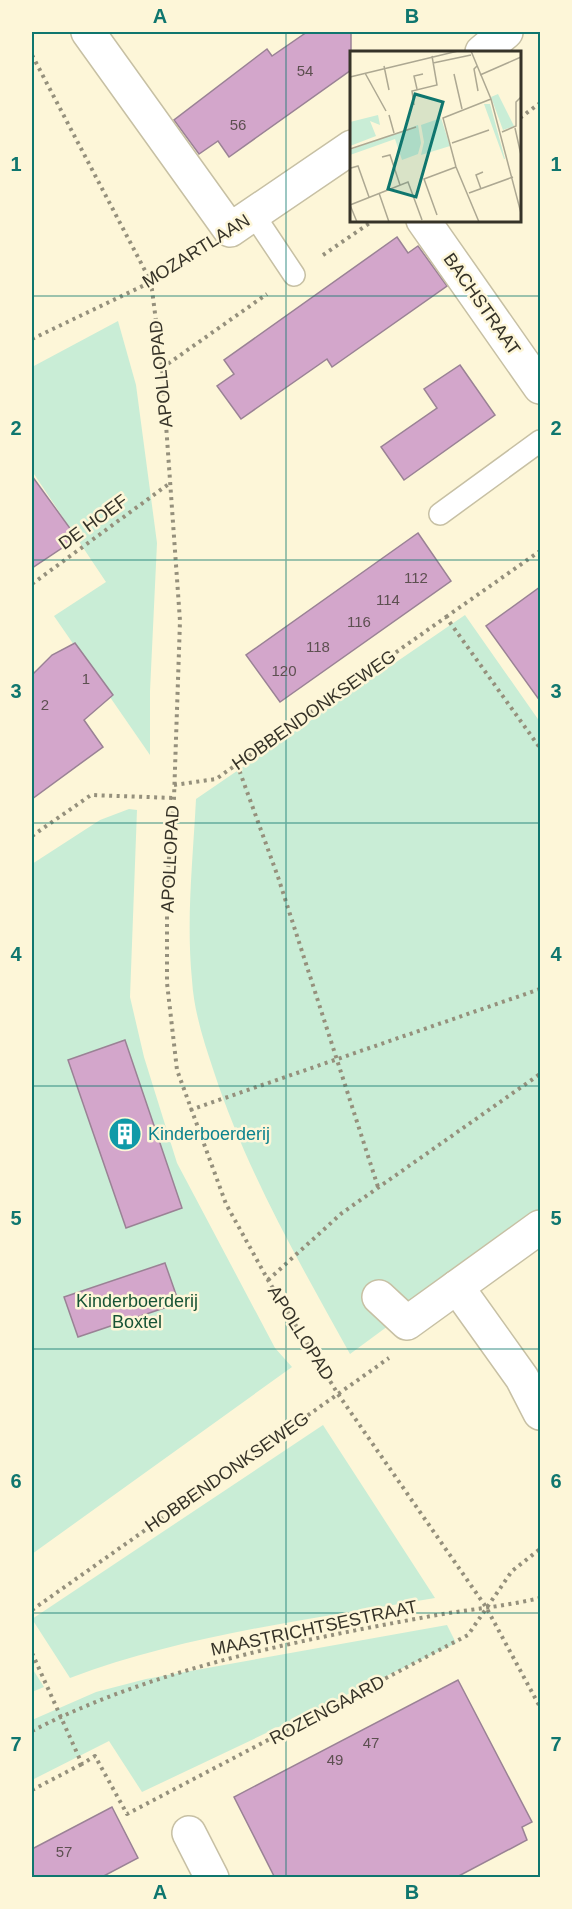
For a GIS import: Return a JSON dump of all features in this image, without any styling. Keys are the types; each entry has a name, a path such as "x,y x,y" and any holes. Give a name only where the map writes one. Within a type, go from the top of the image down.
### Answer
{"street":[{"path":"88,32 242,223"},
{"path":"483,51 506,32"},
{"name":"MOZARTLAAN","path":"242,223 350,148"},
{"name":"BACHSTRAAT","path":"424,222 540,387"},
{"path":"380,1297 406,1323 540,1227"},
{"path":"457,1287 522,1378 540,1413"},
{"path":"189,1833 212,1878"}],"lane":[{"path":"242,223 294,275"},
{"path":"440,514 540,441"}],"path":[{"name":"APOLLOPAD","path":"32,55 151,282 162,368 180,621 174,798 167,883 167,983 177,1070 226,1204 268,1280 338,1394 486,1607"},
{"path":"521,117 540,103"},
{"name":"MOZARTLAAN","path":"32,339 151,282 242,223"},
{"name":"DE HOEF","path":"32,584 170,482"},
{"name":"HOBBENDONKSEWEG","path":"174,785 216,779 540,551"},
{"path":"446,618 540,748"},
{"path":"237,764 278,878 378,1187"},
{"path":"32,836 90,795 174,798"},
{"path":"190,1110 540,989"},
{"path":"268,1280 342,1213 540,1074"},
{"name":"HOBBENDONKSEWEG","path":"32,1610 394,1354"},
{"path":"540,1549 512,1571 486,1607 540,1707"},
{"name":"MAASTRICHTSESTRAAT","path":"32,1731 59,1717 132,1688 248,1653 540,1598"},
{"name":"ROZENGAARD","path":"82,1764 95,1756 127,1814 468,1635 486,1607"},
{"path":"32,1653 82,1764 32,1791"}],"green space":[{"path":"118,321 136,385 157,543 150,691 150,755 54,616 106,582 32,471 32,367"},
{"path":"465,615 540,722 540,1214 350,1354 293,1251 258,1181 227,1109 200,1027 193,992 190,957 196,799"},
{"name":"Kinderboerderij Boxtel","path":"129,809 137,810 130,997 144,1057 177,1163 275,1348 292,1367 32,1554 32,864 100,820"},
{"path":"323,1425 435,1598 250,1629 204,1639 114,1663 70,1678 32,1619"},
{"path":"447,1625 456,1643 142,1792 109,1741 32,1780 32,1720 96,1692 146,1679"},
{"path":"32,1668 44,1687 32,1692"}],"building":[{"path":"307,32 351,32 350,71 229,157 218,141 199,154 174,120 267,49 272,56"},
{"path":"397,237 408,253 418,246 447,286 332,367 327,359 241,419 217,386 234,374 224,360"},
{"path":"460,365 495,415 404,480 381,447 437,408 424,389"},
{"path":"32,476 77,538 32,568"},
{"path":"418,533 451,581 280,702 246,655"},
{"path":"540,587 540,701 486,626"},
{"path":"75,643 113,695 84,720 103,747 32,799 32,675 52,655"},
{"name":"Kinderboerderij","path":"125,1040 182,1208 126,1228 68,1060"},
{"path":"165,1263 179,1303 78,1337 64,1297"},
{"path":"458,1680 532,1822 522,1827 527,1840 455,1878 275,1878 234,1797"},
{"path":"112,1807 138,1858 100,1878 32,1878 32,1849"}],"place":[{"name":"Kinderboerderij","path":"125,1134"}]}
